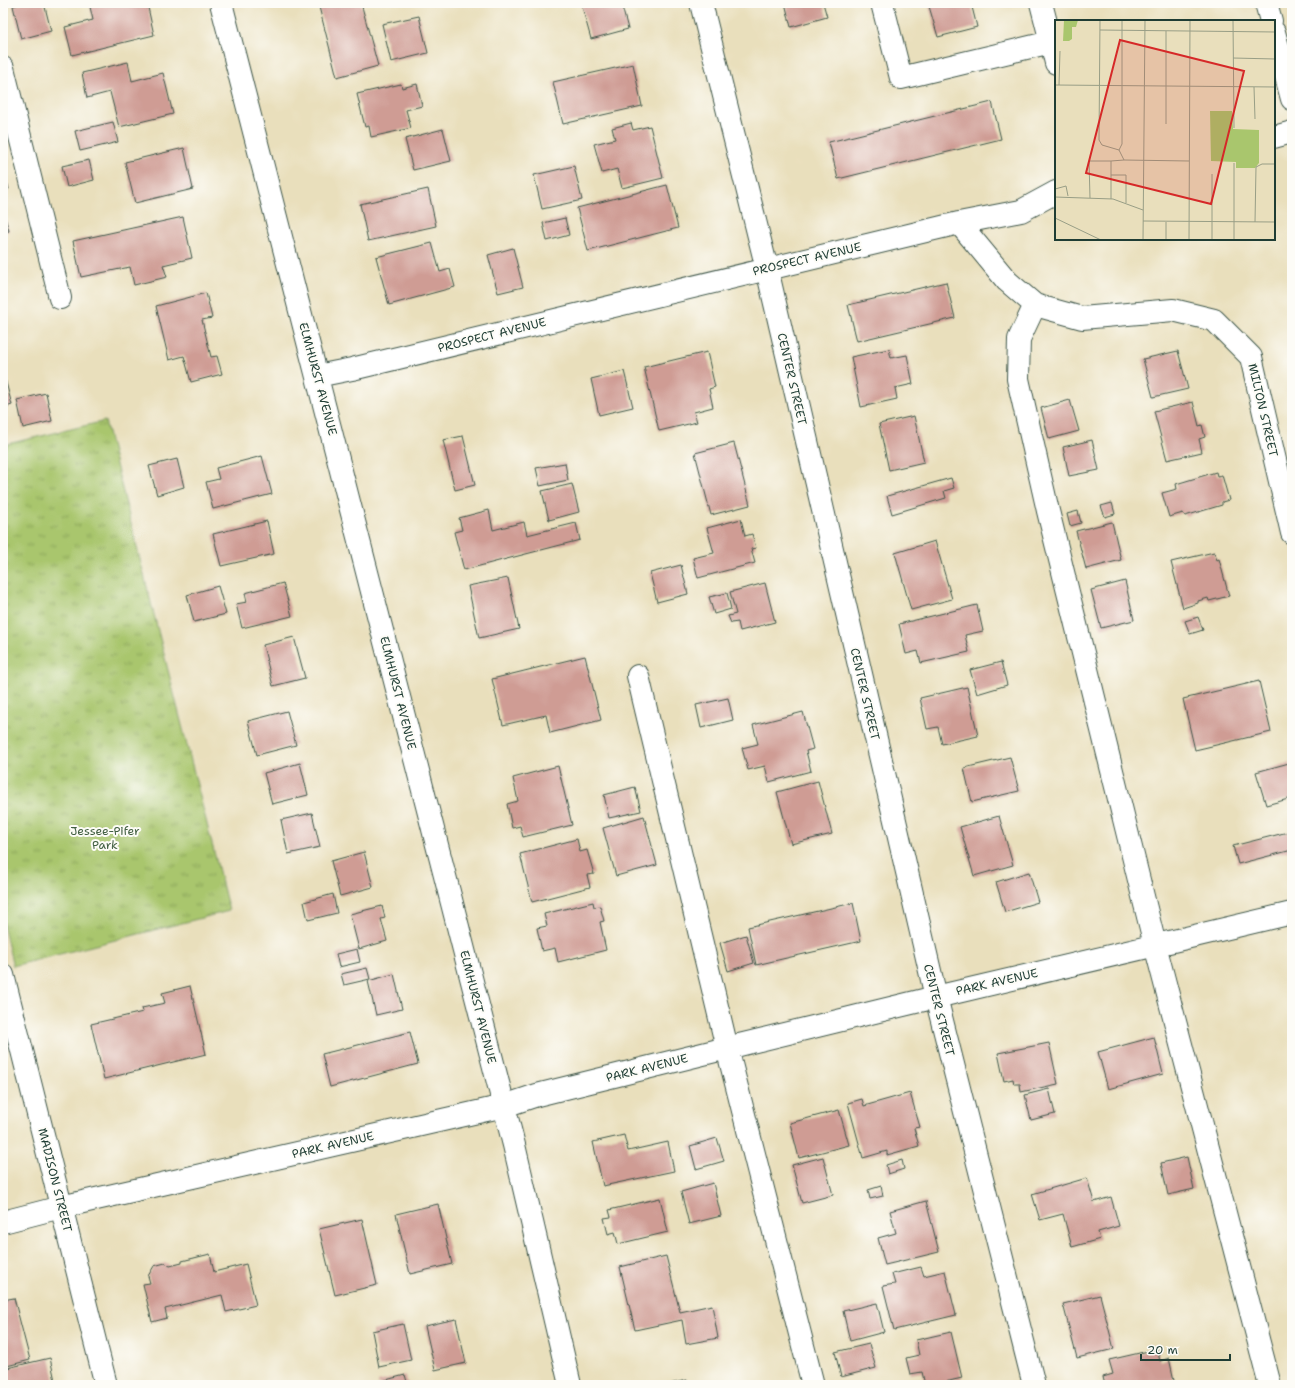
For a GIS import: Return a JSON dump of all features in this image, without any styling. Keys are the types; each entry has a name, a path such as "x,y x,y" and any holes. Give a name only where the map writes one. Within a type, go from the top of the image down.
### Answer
{"street":[{"name":"ELMHURST AVENUE","path":"221,3 324,399 514,1145 570,1385"},
{"name":"CENTER STREET","path":"701,3 767,269 936,997 1034,1385"},
{"path":"882,3 902,78 1053,53 1041,3"},
{"path":"1266,3 1271,20"},
{"path":"1275,36 1292,99"},
{"path":"3,68 60,298"},
{"path":"1275,137 1292,132"},
{"name":"PROSPECT AVENUE","path":"317,376 360,367 959,223 1021,211 1055,193"},
{"path":"959,223 1007,281 1035,305 1019,339 1018,379 1048,511 1155,945 1270,1385"},
{"name":"MILTON STREET","path":"1035,305 1082,318 1173,310 1214,320 1251,358 1292,532"},
{"path":"638,676 726,1048 813,1385"},
{"name":"PARK AVENUE","path":"3,1222 62,1207 504,1106 536,1095 726,1048 1292,913"},
{"name":"MADISON STREET","path":"3,975 106,1385"}],"green space":[{"name":"Jessee-Pifer Park","path":"105,421 229,911 13,966 3,925 3,445"}],"building":[{"path":"23,3 44,3 51,31 21,39 13,6"},
{"path":"105,3 147,3 154,35 72,55 65,27 93,20 90,7"},
{"path":"318,3 361,3 378,66 337,77"},
{"path":"581,3 621,3 628,29 591,39"},
{"path":"785,3 823,3 827,17 791,27"},
{"path":"928,3 971,3 977,27 938,37"},
{"path":"419,16 428,53 391,62 382,24"},
{"path":"128,62 132,81 163,73 173,114 119,127 110,92 87,98 82,73"},
{"path":"633,64 642,106 563,124 553,82"},
{"path":"401,84 402,88 417,84 422,106 406,110 411,128 371,137 369,126 365,127 357,94"},
{"path":"992,102 1001,139 838,179 829,142"},
{"path":"113,122 118,142 80,151 75,131"},
{"path":"631,123 633,130 650,126 663,178 622,188 617,169 602,173 594,144 615,139 612,128"},
{"path":"443,129 451,161 413,170 405,139"},
{"path":"184,148 193,189 135,203 125,162"},
{"path":"89,160 94,180 67,187 62,166"},
{"path":"574,166 582,200 542,209 534,175"},
{"path":"3,167 9,189 3,191"},
{"path":"667,185 678,228 588,251 577,208"},
{"path":"428,189 436,226 368,241 360,204"},
{"path":"3,211 9,231 3,233"},
{"path":"183,217 192,258 163,265 167,277 134,285 130,267 81,277 73,241"},
{"path":"565,218 569,235 547,241 543,223"},
{"path":"432,243 440,272 450,269 455,287 389,305 376,257"},
{"path":"513,248 523,287 498,293 488,255"},
{"path":"946,282 955,318 857,341 848,305"},
{"path":"206,293 212,318 202,320 211,357 217,356 222,374 191,382 184,356 169,360 156,306"},
{"path":"889,349 891,358 907,355 913,384 895,388 897,399 861,407 851,357"},
{"path":"1178,351 1188,389 1153,397 1143,359"},
{"path":"707,352 715,387 709,389 713,407 694,412 697,422 659,431 644,367"},
{"path":"3,371 12,405 3,408"},
{"path":"624,371 633,407 599,415 591,379"},
{"path":"46,393 52,421 23,428 17,400"},
{"path":"1070,400 1079,431 1049,439 1041,408"},
{"path":"1193,402 1199,426 1202,425 1205,437 1199,439 1202,452 1167,460 1154,411"},
{"path":"914,416 924,462 889,470 879,424"},
{"path":"463,436 475,485 455,490 443,440"},
{"path":"1092,440 1099,470 1069,476 1063,447"},
{"path":"734,443 750,505 711,515 695,453"},
{"path":"262,456 272,494 213,509 206,482 219,479 216,468"},
{"path":"177,459 184,487 157,495 149,466"},
{"path":"565,463 568,480 540,486 536,468"},
{"path":"1216,472 1217,476 1222,475 1229,500 1222,502 1222,505 1185,516 1183,513 1169,517 1162,493 1177,489 1176,484"},
{"path":"951,478 954,488 944,491 946,498 892,514 887,496"},
{"path":"572,484 579,512 549,520 542,491"},
{"path":"1112,503 1115,514 1105,517 1101,506"},
{"path":"489,510 493,530 524,522 527,535 576,523 580,540 464,570 454,532 462,530 459,518"},
{"path":"1078,511 1081,523 1070,526 1067,514"},
{"path":"741,519 745,536 752,534 756,548 751,549 755,563 698,578 693,558 714,553 707,528"},
{"path":"267,521 274,554 221,566 213,534"},
{"path":"1112,522 1121,560 1086,569 1076,531"},
{"path":"935,541 952,599 911,610 895,553"},
{"path":"1214,552 1217,560 1219,559 1229,596 1209,601 1208,598 1183,608 1171,562"},
{"path":"681,565 688,594 657,602 650,573"},
{"path":"508,578 519,629 479,638 468,586"},
{"path":"1125,581 1134,620 1101,628 1091,590"},
{"path":"283,583 292,616 242,628 236,604 247,602 245,593"},
{"path":"765,583 775,622 740,631 738,622 731,623 728,616 736,614 730,592"},
{"path":"218,586 226,614 194,622 187,595"},
{"path":"727,593 731,609 714,614 709,597"},
{"path":"977,605 983,631 965,635 969,652 921,663 918,651 906,654 899,624"},
{"path":"1198,617 1203,630 1190,634 1185,621"},
{"path":"294,637 305,678 273,686 263,645"},
{"path":"585,656 601,720 550,733 546,715 503,725 492,679"},
{"path":"1001,662 1007,685 977,694 970,670"},
{"path":"1259,681 1271,732 1195,750 1183,699"},
{"path":"967,687 978,736 942,744 938,727 927,729 920,698"},
{"path":"728,698 733,720 701,728 696,705"},
{"path":"287,711 296,745 257,755 248,721"},
{"path":"803,712 813,749 806,751 811,771 769,782 765,766 748,770 742,748 758,744 753,725"},
{"path":"1010,757 1019,791 972,802 964,768"},
{"path":"300,763 308,795 272,804 264,773"},
{"path":"1289,763 1292,774 1292,798 1266,805 1256,772"},
{"path":"558,766 572,825 523,837 520,826 512,828 507,804 518,801 513,778"},
{"path":"818,781 832,834 791,844 777,792"},
{"path":"635,787 641,811 609,818 604,795"},
{"path":"312,813 320,847 288,854 281,820"},
{"path":"644,816 657,865 616,876 603,828"},
{"path":"999,816 1013,865 974,876 960,827"},
{"path":"1288,832 1292,850 1238,864 1233,846"},
{"path":"577,839 580,852 587,850 594,874 587,875 590,887 532,902 520,854"},
{"path":"364,852 373,887 340,896 331,861"},
{"path":"1029,872 1038,902 1005,912 996,882"},
{"path":"333,894 337,913 308,920 304,902"},
{"path":"593,902 594,907 600,906 604,921 600,922 606,950 558,962 555,948 542,951 537,928 547,926 544,914"},
{"path":"853,903 861,941 756,965 748,927"},
{"path":"382,906 385,918 381,919 387,941 359,949 350,914"},
{"path":"746,935 754,963 728,971 720,943"},
{"path":"357,949 360,962 339,967 336,954"},
{"path":"367,968 370,979 344,985 341,974"},
{"path":"394,974 402,1009 376,1015 368,981"},
{"path":"190,986 206,1054 104,1079 91,1024 143,1012 142,1008 165,1003 162,993"},
{"path":"410,1032 418,1064 330,1087 322,1054"},
{"path":"1154,1037 1163,1074 1108,1089 1098,1052"},
{"path":"1049,1043 1058,1084 1021,1092 1020,1084 1014,1084 1013,1079 1004,1081 998,1053"},
{"path":"1049,1089 1055,1114 1031,1120 1025,1095"},
{"path":"910,1093 920,1127 914,1128 919,1146 887,1155 887,1151 863,1158 848,1103 862,1099 864,1106"},
{"path":"839,1110 849,1145 799,1158 790,1123"},
{"path":"624,1135 628,1151 668,1142 674,1171 603,1186 593,1142"},
{"path":"717,1138 724,1161 696,1169 690,1146"},
{"path":"823,1157 833,1195 802,1203 792,1165"},
{"path":"1187,1157 1194,1189 1168,1195 1161,1163"},
{"path":"902,1160 904,1169 888,1174 886,1165"},
{"path":"1087,1178 1094,1202 1111,1197 1119,1226 1098,1232 1100,1239 1072,1247 1063,1214 1040,1220 1032,1194"},
{"path":"713,1183 721,1216 689,1224 681,1192"},
{"path":"881,1186 883,1196 870,1199 868,1190"},
{"path":"660,1198 668,1232 618,1244 615,1232 608,1234 604,1218 611,1217 609,1210"},
{"path":"926,1201 939,1252 885,1265 878,1238 896,1233 890,1211"},
{"path":"438,1204 452,1264 410,1274 396,1214"},
{"path":"362,1219 377,1285 335,1295 319,1229"},
{"path":"210,1254 214,1272 246,1264 256,1305 226,1312 222,1295 165,1309 167,1318 152,1322 143,1284 150,1283 148,1276 154,1266 165,1263 170,1266 182,1263 182,1261"},
{"path":"666,1256 680,1312 712,1305 718,1338 686,1344 682,1320 635,1330 620,1267"},
{"path":"921,1267 924,1276 945,1271 956,1315 894,1330 883,1286 895,1284 892,1274"},
{"path":"1100,1295 1114,1349 1077,1358 1063,1304"},
{"path":"14,1298 30,1360 3,1367 3,1300"},
{"path":"877,1303 884,1332 850,1341 843,1311"},
{"path":"456,1319 466,1363 435,1370 425,1326"},
{"path":"403,1324 411,1360 379,1367 372,1331"},
{"path":"951,1332 962,1378 932,1385 925,1385 922,1372 910,1374 906,1358 919,1355 916,1340"},
{"path":"869,1344 876,1368 841,1377 835,1352"},
{"path":"1157,1349 1160,1361 1169,1358 1175,1385 1105,1385 1103,1377 1113,1374 1109,1360"},
{"path":"50,1358 56,1385 3,1385 3,1369"},
{"path":"405,1375 408,1385 378,1385 378,1382"},
{"path":"687,1380 688,1385 669,1385 669,1384"}]}
